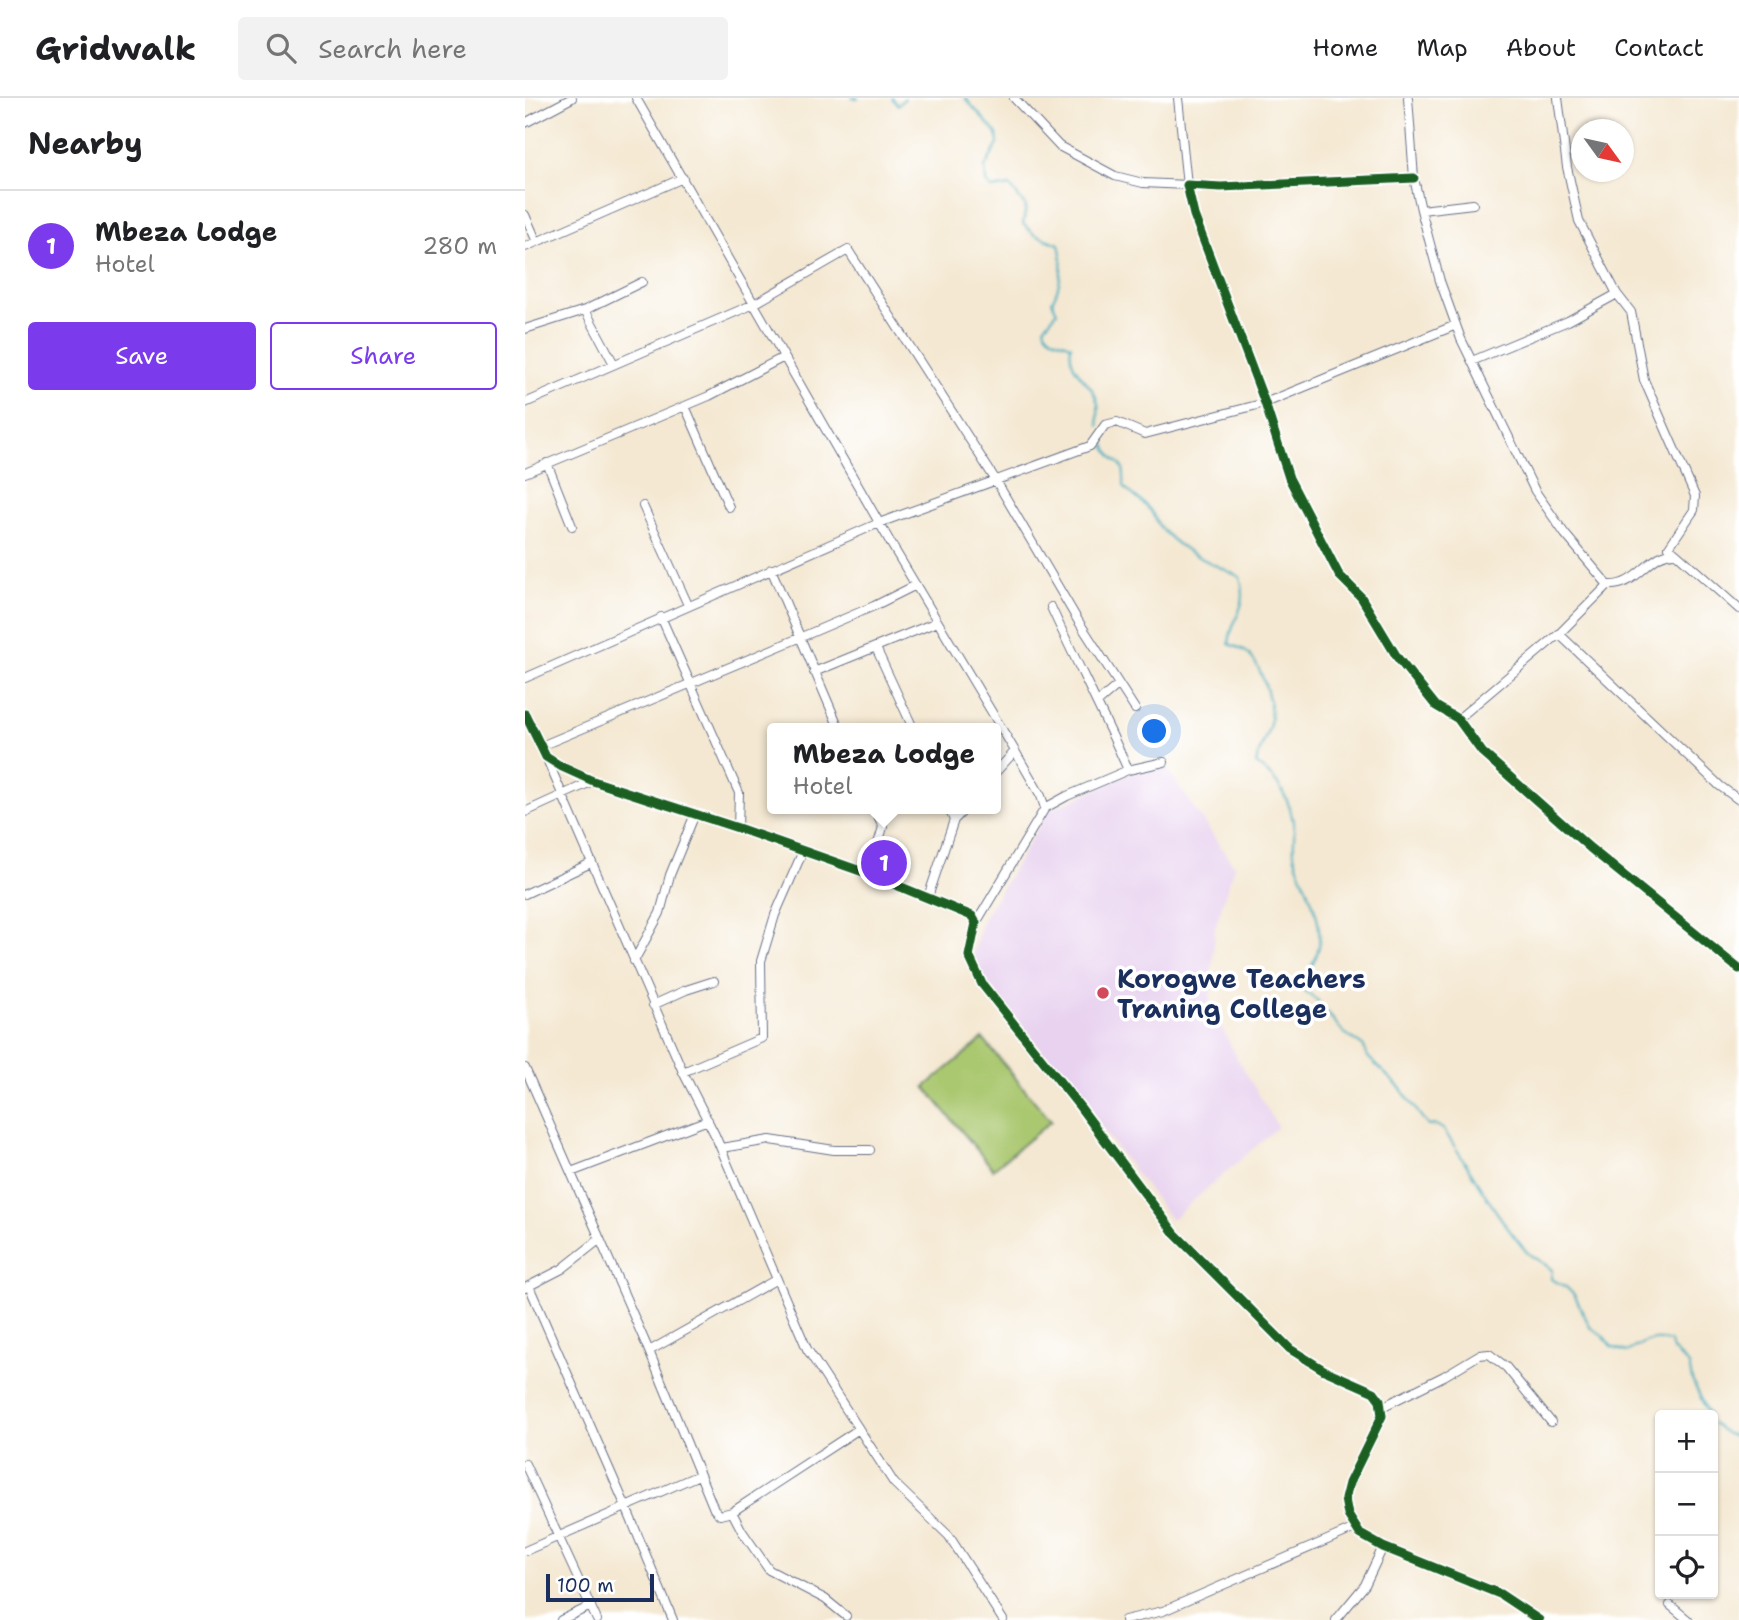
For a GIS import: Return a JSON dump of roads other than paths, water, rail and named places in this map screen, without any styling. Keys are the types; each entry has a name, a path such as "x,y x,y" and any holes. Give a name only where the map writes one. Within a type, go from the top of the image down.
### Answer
{"street":[{"path":"525,123 572,98"},
{"path":"636,98 879,523 998,723"},
{"path":"1014,98 1059,146 1115,176 1152,185 1234,187 1413,178"},
{"path":"1178,98 1187,185 1195,215 1265,403 1289,478 1339,575 1361,597 1397,657 1436,706 1458,719 1482,752 1590,848 1739,969"},
{"path":"1408,98 1413,178 1440,281 1472,361 1535,491 1565,534 1608,585 1619,586 1629,582 1660,556 1668,552 1676,553"},
{"path":"1558,98 1567,167 1579,221 1617,294 1631,312 1644,380 1695,496 1694,510 1669,547 1739,609"},
{"path":"525,247 683,178"},
{"path":"1421,210 1472,204"},
{"path":"525,215 537,242"},
{"path":"525,403 754,304 848,250 995,479 1077,619 1135,709"},
{"path":"525,329 585,310 642,282"},
{"path":"1472,361 1568,321 1617,294"},
{"path":"585,310 614,364"},
{"path":"525,678 879,523 1090,446 1105,425 1117,422 1145,434 1265,403 1456,325"},
{"path":"525,473 685,406 784,357"},
{"path":"685,406 729,506"},
{"path":"547,463 572,526"},
{"path":"643,506 688,605"},
{"path":"771,569 837,723"},
{"path":"541,746 874,606 916,585"},
{"path":"1458,719 1559,634 1608,585"},
{"path":"1051,607 1128,770"},
{"path":"661,617 739,793 738,828"},
{"path":"814,672 937,622"},
{"path":"1559,634 1720,786 1739,800"},
{"path":"876,648 911,723"},
{"path":"1098,702 1119,684"},
{"path":"525,714 683,1072 721,1149 807,1349 894,1483 949,1535 1003,1620"},
{"path":"1001,728 1041,796 1045,808"},
{"path":"1001,766 1015,751"},
{"path":"546,757 593,781 869,874 966,912 977,923"},
{"path":"1164,762 1128,770 1045,808 977,923 969,956 982,984 1080,1107 1175,1234 1290,1349 1324,1370 1374,1392 1382,1407 1381,1416 1349,1483 1345,1499 1348,1515 1360,1534 1383,1547 1500,1594 1539,1620"},
{"path":"525,812 593,781"},
{"path":"634,961 660,912 670,875 695,814"},
{"path":"869,874 883,827 877,814"},
{"path":"951,814 954,820"},
{"path":"928,897 954,820 959,814"},
{"path":"683,1072 762,1038 761,961 775,915 803,851"},
{"path":"525,894 591,863"},
{"path":"653,1005 714,981"},
{"path":"525,1068 528,1081 571,1171 649,1350 713,1509 720,1515 732,1512 859,1429"},
{"path":"571,1171 708,1120"},
{"path":"721,1149 770,1140 834,1150 870,1150"},
{"path":"600,1239 562,1269 527,1287 626,1507 673,1620"},
{"path":"649,1350 777,1279"},
{"path":"1382,1407 1454,1371 1479,1355 1489,1354 1506,1367 1551,1422"},
{"path":"525,1464 597,1620"},
{"path":"525,1550 699,1475"},
{"path":"732,1512 769,1570 825,1599 846,1616"},
{"path":"1125,1620 1164,1615 1355,1528"},
{"path":"1336,1620 1365,1585 1383,1547"},
{"path":"1670,1605 1688,1620"},
{"path":"561,1620 591,1606"}],"waterway":[{"path":"852,98 858,98"},
{"path":"892,98 898,105 905,98"},
{"path":"965,98 997,134 998,144 985,167 986,182 992,189 1010,186 1026,207 1023,224 1035,235 1059,244 1061,274 1052,301 1057,312 1044,327 1051,337 1071,345 1072,363 1095,395 1099,426"},
{"path":"1102,434 1108,451 1121,464 1124,486 1150,510 1168,536 1197,556 1240,577 1243,597 1229,644 1245,651 1257,666 1266,686 1270,709 1269,728 1256,764 1278,785 1291,811 1294,855 1318,923 1319,946 1306,978 1304,991 1317,1000 1342,1031 1364,1047 1368,1057 1401,1089 1428,1126 1436,1125 1443,1129 1514,1237 1529,1254 1552,1270 1551,1279 1566,1287 1575,1296 1590,1327 1612,1347 1627,1352 1653,1340 1670,1342 1673,1350 1689,1365 1692,1380 1707,1410"},
{"path":"1718,1428 1727,1434 1739,1437"}],"place":[{"name":"Mbeza Lodge","path":"884,863"},
{"name":"Korogwe Teachers Traning College","path":"1103,993"}]}
